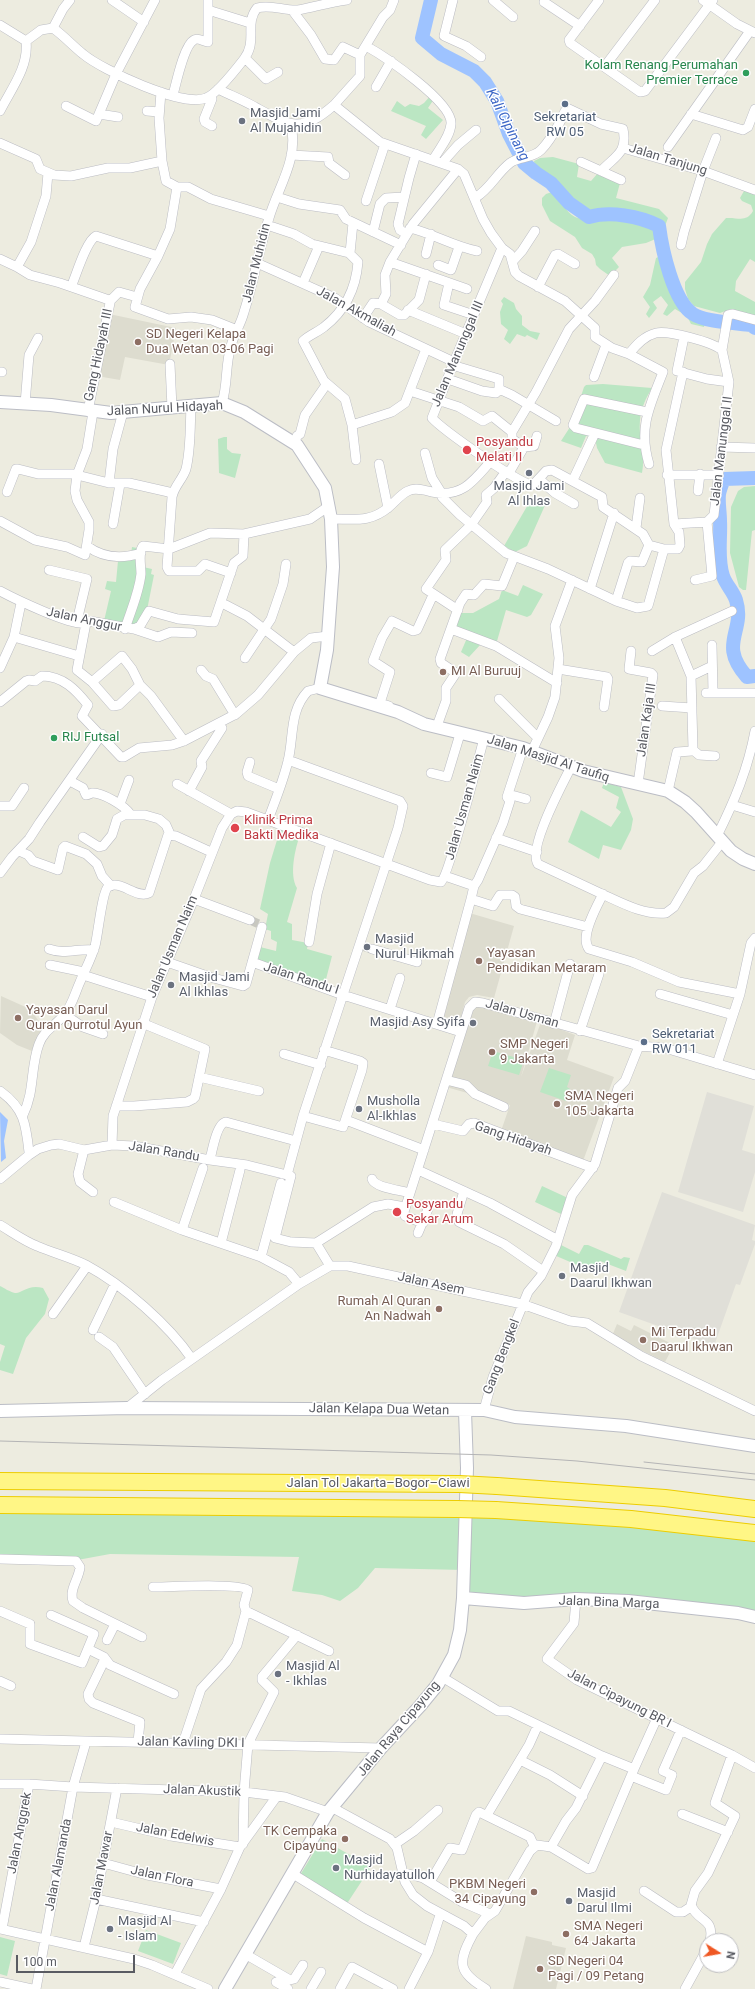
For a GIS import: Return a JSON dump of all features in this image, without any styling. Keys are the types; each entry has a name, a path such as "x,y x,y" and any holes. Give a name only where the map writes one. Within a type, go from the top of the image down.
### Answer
{"highway":[{"name":"Jalan Tol Jakarta–Bogor–Ciawi","path":"0,1481 459,1484 665,1498 755,1510"},
{"name":"Jalan Tol Jakarta–Bogor–Ciawi","path":"0,1505 496,1510 631,1519 755,1533"}],"street":[{"path":"53,28 63,9 70,0"},
{"path":"112,0 144,22"},
{"path":"66,106 96,121 116,74 155,0"},
{"path":"173,95 186,52 191,43 195,39 208,42 208,0"},
{"path":"252,0 258,8"},
{"path":"298,0 296,10 325,59 334,60 343,47 360,55"},
{"path":"53,28 83,55 116,74 161,92 194,100 200,100 211,96 245,58 252,42 250,22 253,13 258,8 266,6 296,10 329,2 348,0"},
{"path":"218,89 272,117 291,124 310,122 334,105 360,74 360,55 383,17 390,10 394,0"},
{"path":"453,0 444,36 466,46 480,57"},
{"path":"493,0 512,17"},
{"path":"598,0 569,40 571,44 605,66 638,92 645,91 709,2 753,32 668,147"},
{"path":"605,66 655,0"},
{"path":"544,2 580,26"},
{"path":"208,10 250,22"},
{"path":"0,25 26,41"},
{"path":"26,41 41,30 53,28"},
{"path":"1,105 26,58 26,41"},
{"path":"366,46 391,61 427,91 443,106 450,117 451,123 449,130 433,160"},
{"path":"245,58 266,79 278,72"},
{"path":"376,87 391,61"},
{"path":"161,92 159,112 162,161 166,181 176,187 188,187 211,199 268,220 319,246 350,253 357,260 358,264 353,288 345,305 325,326 303,341 326,385 343,396 352,425 356,460"},
{"path":"211,96 212,99 204,119 205,122 212,126"},
{"path":"334,105 385,144 458,169 464,174 476,198 483,219 502,248 510,254 516,272 519,276 565,301 594,328 595,338 606,345 629,354 663,371 647,412 644,445 649,464"},
{"name":"Jalan Tanjung","path":"476,198 485,192 496,180 498,173 511,162 529,157 542,149 568,108 601,124 622,127 624,132 623,148 703,170 755,190"},
{"path":"691,114 743,130 748,127 755,109"},
{"path":"147,111 159,112"},
{"path":"99,114 118,117"},
{"name":"Jalan Muhidin","path":"222,403 227,385 229,352 244,312 268,220 283,182 291,155 293,138 291,124"},
{"path":"442,163 458,145 476,130"},
{"path":"681,245 703,170 716,138"},
{"path":"0,143 36,159 40,169 48,173 61,176 71,176 108,168 130,168 162,161"},
{"path":"366,201 385,144"},
{"path":"601,171 619,155 623,148"},
{"path":"416,154 404,199 399,227 409,231 431,234 459,248 477,251"},
{"path":"291,155 328,157 330,165 345,175"},
{"path":"581,162 621,180"},
{"path":"381,304 386,294 385,275 390,262 409,231 458,169"},
{"path":"17,267 32,242 46,196 48,173"},
{"path":"176,187 170,229 135,301 137,309 168,319 191,317 217,322 237,330"},
{"path":"277,197 299,204 340,210 346,219 401,245"},
{"path":"373,232 380,204 386,198 404,199"},
{"path":"350,253 353,223"},
{"path":"513,261 522,251 535,231"},
{"path":"426,254 431,234"},
{"path":"71,287 88,245 92,238 96,236 158,256"},
{"path":"303,283 319,246"},
{"path":"438,265 451,270 459,248"},
{"name":"Jalan Manunggal III","path":"502,248 432,415 434,419 490,462 507,472"},
{"path":"538,287 555,255 558,254 575,264"},
{"path":"0,259 30,275 109,300 119,292 135,301"},
{"path":"390,262 467,289"},
{"name":"Jalan Akmaliah","path":"257,263 335,298 363,318 453,363 499,379 499,390"},
{"path":"363,318 373,303 381,304 401,315 404,315 419,300 426,274"},
{"path":"537,436 534,446 524,447 512,439 512,432 529,405 565,337 580,316 595,301 614,275"},
{"path":"449,283 444,305 474,315"},
{"name":"Gang Hidayah III","path":"87,546 89,522 76,496 77,475 87,449 91,411 109,300"},
{"path":"408,310 466,334"},
{"name":"Jalan Manunggal II","path":"674,524 707,522 714,515 720,447 729,382 722,350 725,326 728,317 733,314 755,320"},
{"path":"629,354 643,338 655,333 667,333 710,343 722,350"},
{"path":"684,337 677,370 702,378 729,382"},
{"path":"25,404 29,355 38,338"},
{"path":"594,377 606,345"},
{"path":"352,425 392,412 405,403 426,349"},
{"path":"170,364 172,408"},
{"path":"507,472 532,486 549,469 573,480 602,497 603,507 636,528 643,534 649,545 674,550 680,548 679,532 674,524 668,475 668,456 666,450 683,372"},
{"path":"448,378 482,391 496,393 499,390 556,421"},
{"path":"295,443 297,436 300,434 305,416 326,385"},
{"path":"410,391 459,407 483,421 492,416 512,432"},
{"path":"644,445 576,428 574,426 584,398 647,412"},
{"name":"Jalan Nurul Hidayah","path":"0,402 91,411 123,412 222,403 244,412 295,443 321,480 326,491 331,519 332,567 328,636 320,688"},
{"path":"191,405 187,462 183,477 173,493 167,567 169,571 198,571 205,564 231,573"},
{"path":"109,482 113,449 123,412"},
{"path":"573,480 595,433"},
{"path":"458,610 426,589 446,560 445,551 470,525 487,502 486,495 507,472 524,447"},
{"path":"720,447 755,448"},
{"path":"425,454 432,478 442,494 442,497 470,525 501,550 514,557 572,580 616,601 637,608 648,606 664,549"},
{"path":"331,519 370,518 379,515 408,490 418,489 442,494 458,491 467,487 490,462"},
{"path":"379,464 388,508"},
{"path":"7,492 16,469 38,474 77,475 173,493"},
{"path":"698,491 700,474"},
{"path":"668,475 718,475"},
{"path":"539,479 555,493 574,504"},
{"path":"113,524 120,484"},
{"path":"636,528 640,498"},
{"path":"192,633 171,632 158,637 130,629 139,589 141,548 145,545 169,549 210,533 244,534 310,519 329,506"},
{"path":"590,589 614,513"},
{"path":"0,521 35,540 67,547 83,554 86,554 87,546 104,556 128,556 141,553"},
{"path":"695,580 712,576 707,522"},
{"name":"Jalan Anggur","path":"0,591 21,602 46,612 81,622 90,621 130,629 140,626 149,611 178,619 214,622 222,603 234,563 243,556 244,534"},
{"path":"616,601 628,563 631,561 642,562 649,545"},
{"path":"433,595 416,631 393,621 390,622 373,661 390,672 380,704 399,709 433,725 446,701 446,688 456,673 440,661 450,629 458,610 466,594 474,595 484,584 502,586 514,557"},
{"path":"244,658 273,616 283,584 286,564"},
{"path":"49,570 87,579 81,622 77,670 92,682 112,706 119,704 140,685"},
{"path":"437,1024 474,886 478,880 508,808 510,800 507,798 508,794 527,750 538,738 548,717 557,684 558,669 556,622 572,580"},
{"path":"0,668 14,636 21,602"},
{"path":"222,603 247,616 294,652"},
{"path":"652,651 675,637 732,611"},
{"path":"450,629 496,646 557,684"},
{"path":"14,636 79,656"},
{"path":"99,690 82,716 102,734 121,757 124,757 139,748 172,745 184,741 235,714 258,695 294,652 311,638 328,636"},
{"path":"675,637 691,676 693,750"},
{"path":"712,645 710,693 755,693"},
{"name":"Jalan Kaja III","path":"631,651 629,669 651,673 653,675 638,784"},
{"path":"92,682 121,656 132,668 140,685 151,696 184,741"},
{"path":"691,676 712,666"},
{"path":"558,669 607,677 604,707"},
{"path":"201,670 206,676 213,679 235,714"},
{"path":"0,702 28,680 36,681 44,675 70,685 88,705"},
{"path":"268,820 288,760 291,728 296,710 308,691 320,688"},
{"name":"Jalan Masjid Al Taufiq","path":"320,688 398,712 424,724 433,725 460,734 484,738 527,750 571,767 619,781 668,791 685,802 696,812 719,839 735,854 755,864"},
{"path":"499,699 538,738"},
{"path":"662,706 692,708"},
{"path":"189,791 202,767 201,761 222,728"},
{"path":"571,767 547,814 536,861 538,864 640,910 666,913 674,907 694,873 703,866 719,839 746,769 755,733"},
{"path":"0,872 29,839 102,734"},
{"path":"431,773 447,777 460,734"},
{"name":"Jalan Usman Naim","path":"112,1145 113,1116 142,1023 152,996 194,899 211,852 222,828 231,814 241,811 437,882 443,881 484,738"},
{"path":"668,791 677,752 693,750 699,755 715,756"},
{"name":"Jalan Randu I","path":"167,962 210,978 242,986 246,984 252,962 343,995 361,946 385,863 398,828 403,806 402,803 288,760"},
{"path":"250,762 246,772 248,776 279,789"},
{"path":"120,804 129,780"},
{"path":"70,781 83,788 86,795 94,794 120,804 130,814"},
{"path":"177,784 231,814"},
{"path":"0,806 12,806 24,788"},
{"path":"508,794 526,799"},
{"path":"732,805 755,812"},
{"path":"83,837 99,847 103,846 112,835 118,819 124,815 130,814 145,815 159,819 166,825 170,834 211,852"},
{"path":"22,1115 31,1095 38,1045 48,1029 65,1015 75,996 94,950 106,890 111,886 118,886 142,894 149,893 165,842 170,834"},
{"path":"496,838 537,852"},
{"path":"309,942 317,894 331,843"},
{"path":"19,850 28,855 33,861 58,870 63,848 65,846 86,854 97,864 102,876 111,886"},
{"name":"Jalan Usman Naim","path":"445,876 474,886"},
{"path":"471,898 493,906 500,894 512,895 515,897 516,906 520,909 588,927"},
{"path":"603,894 588,927 586,946 595,952 632,962 684,984 716,988 740,994"},
{"path":"194,899 250,920"},
{"path":"252,962 262,927"},
{"path":"717,1064 740,994 751,943 755,938"},
{"path":"49,949 65,953 82,949 94,950"},
{"path":"372,949 417,962"},
{"path":"554,1024 570,964"},
{"path":"50,965 152,996"},
{"path":"580,1031 599,974"},
{"path":"390,1009 400,978"},
{"path":"660,994 733,1015"},
{"path":"287,1175 303,1116 343,995 461,1032"},
{"name":"Jalan Usman","path":"404,1209 433,1124 461,1032 469,1008 472,1004 478,1002 639,1046 665,1048 755,1075"},
{"path":"65,1015 83,1027 103,1034"},
{"path":"116,1106 141,1106 191,1101 195,1097 205,1054 203,1047 142,1023"},
{"name":"Gang Bengkel","path":"484,1410 493,1376 522,1304 530,1288 543,1271 558,1240 567,1217 569,1201 593,1168 618,1088 625,1081 639,1046"},
{"path":"303,1116 343,1127 346,1120 363,1063 357,1059 324,1050"},
{"path":"284,1054 321,1065"},
{"path":"199,1077 258,1091"},
{"path":"446,1080 466,1086 475,1094 504,1107"},
{"path":"0,1091 11,1099 22,1115 29,1154"},
{"path":"346,1120 424,1150"},
{"name":"Jalan Randu","path":"0,1179 29,1154 51,1144 84,1150 112,1145 134,1146 210,1160 215,1138 223,1122 296,1141"},
{"name":"Gang Hidayah","path":"433,1124 463,1130 469,1124 474,1123 593,1168"},
{"path":"84,1150 78,1174 80,1182 93,1192"},
{"path":"210,1160 247,1165 291,1176 275,1238 291,1242 316,1243 373,1207 388,1204 404,1209 405,1216 423,1224"},
{"path":"182,1230 203,1168"},
{"path":"221,1243 240,1170"},
{"path":"418,1170 513,1215 558,1240"},
{"path":"372,1179 374,1184 410,1193"},
{"path":"261,1257 281,1183"},
{"path":"464,1191 457,1214 460,1222 504,1244 543,1271"},
{"path":"114,1202 182,1230 261,1257 289,1272 299,1284"},
{"path":"418,1233 428,1209"},
{"path":"0,1225 35,1245 87,1266 115,1284 177,1337 192,1359"},
{"path":"127,1408 162,1380 299,1284 330,1266 316,1243"},
{"path":"53,1314 87,1266"},
{"name":"Jalan Asem","path":"330,1266 348,1266 522,1304 570,1321 592,1325 641,1356 755,1411"},
{"path":"92,1330 115,1284"},
{"path":"99,1338 113,1348 145,1394"},
{"name":"Jalan Kelapa Dua Wetan","path":"0,1411 127,1408 484,1410 515,1417 626,1426 755,1446"},
{"name":"Jalan Raya Cipayung","path":"225,1989 331,1810 381,1748 420,1706 442,1677 454,1655 460,1630 463,1598 467,1468 465,1411"},
{"path":"0,1559 76,1561 80,1567 79,1575 72,1590 73,1601 82,1608 142,1637"},
{"path":"153,1587 219,1586 245,1587 248,1590 244,1605 246,1611 237,1645 226,1662 201,1689 183,1743"},
{"name":"Jalan Bina Marga","path":"463,1598 524,1603 576,1599 635,1602 738,1613 755,1617"},
{"name":"Jalan Cipayung BR I","path":"576,1599 574,1623 547,1659 577,1680 732,1755 755,1768"},
{"path":"0,1611 30,1624 30,1642 34,1646 82,1663 94,1634 51,1615"},
{"path":"246,1611 329,1651"},
{"path":"107,1640 115,1624"},
{"path":"241,1845 248,1744 274,1692 262,1680 262,1677 297,1635"},
{"path":"88,1650 100,1654 110,1665 174,1694"},
{"path":"105,1659 88,1694 89,1699 93,1703 140,1722 138,1742"},
{"path":"442,1677 498,1711 510,1711 602,1756 666,1790 672,1775 663,1771 681,1730"},
{"path":"0,1681 11,1686"},
{"path":"486,1989 468,1976 463,1968 465,1953 473,1934 490,1914 495,1911 534,1846 542,1844 551,1847 588,1869 592,1868 632,1772 657,1718"},
{"path":"487,1815 520,1760 538,1726"},
{"name":"Jalan Kavling DKI I","path":"0,1739 381,1748"},
{"name":"Jalan Alamanda","path":"36,1989 73,1787 86,1742"},
{"path":"712,1933 710,1924 697,1914 692,1906 692,1898 695,1891 708,1873 735,1815 715,1803 732,1755"},
{"path":"551,1847 583,1796 602,1756"},
{"path":"520,1760 550,1775 583,1796"},
{"name":"Jalan Akustik","path":"0,1784 244,1792 277,1796 331,1810 390,1839 395,1844"},
{"name":"Jalan Anggrek","path":"1,1929 29,1784"},
{"name":"Jalan Mawar","path":"84,1947 96,1900 117,1788"},
{"path":"175,1974 221,1889 241,1845 277,1796"},
{"path":"438,1810 414,1831 395,1844 402,1872 405,1882 413,1895 440,1914 464,1926 473,1934"},
{"path":"430,1882 450,1848 462,1850 476,1815 479,1812 530,1837 534,1846"},
{"path":"682,1814 728,1832"},
{"name":"Jalan Edelwis","path":"111,1822 171,1836 241,1845"},
{"name":"Jalan Flora","path":"102,1863 147,1875 221,1889"},
{"path":"402,1872 430,1882 462,1902 490,1914"},
{"path":"293,1874 364,1918 428,1952"},
{"path":"644,1891 676,1912 681,1913 692,1906"},
{"path":"96,1900 204,1922"},
{"path":"409,1989 428,1952 440,1914"},
{"path":"1,1929 44,1940 84,1947 134,1959 175,1974 208,1989"},
{"path":"245,1954 287,1986"},
{"path":"686,1989 699,1964"},
{"path":"287,1986 294,1979 303,1965"},
{"path":"340,1989 352,1967 389,1988"},
{"path":"311,1989 321,1972"},
{"path":"0,1982 32,1989"},
{"path":"276,1982 287,1986"}],"shaded area":[{"name":"SD Negeri Kelapa Dua Wetan 03-06 Pagi","path":"109,314 176,328 169,365 125,357 120,380 97,376"},
{"name":"Yayasan Pendidikan Metaram","path":"466,912 514,926 494,998 477,995 469,997 465,1002 459,1025 438,1020"},
{"name":"Yayasan Darul Quran Qurrotul Ayun","path":"1,996 30,1009 43,1027 32,1051 17,1045 0,1033"},
{"path":"477,1003 538,1018 521,1077 541,1022 575,1035 567,1060 614,1077 583,1161 501,1131 510,1105 446,1087 471,1007"},
{"path":"707,1092 754,1106 742,1150 755,1154 755,1172 743,1212 678,1192"},
{"path":"662,1192 755,1225 752,1240 755,1241 755,1244 740,1285 736,1284 714,1346 619,1312"},
{"name":"Mi Terpadu Daarul Ikhwan","path":"617,1324 631,1331 634,1325 674,1345 665,1362 612,1336"},
{"name":"SD Negeri 04 Pagi / 09 Petang","path":"526,1936 552,1942 552,1945 566,1948 556,1989 513,1989"}],"green space":[{"path":"431,95 434,99 428,108 443,120 426,139 421,135 426,126 391,111 397,101 405,107 410,104 419,106"},
{"path":"553,157 579,164 577,177 591,181 598,173 620,183 616,198 659,209 668,218 665,226 663,227 648,217 628,214 596,213 581,209 558,182 535,167 534,161 540,158"},
{"path":"744,191 755,193 755,262 750,259 736,281 735,291 755,302 755,319 731,309 720,313 694,306 688,299 685,289 685,282 701,262 712,234 726,218 745,218 748,217 753,211 751,205 742,201 740,198"},
{"path":"552,192 575,217 596,220 633,221 644,224 653,229 658,238 646,243 622,247 612,258 619,267 610,276 596,265 592,254 582,248 575,237 550,221 542,205 542,198 546,194"},
{"path":"662,255 669,280 681,307 694,318 705,321 704,327 691,324 687,316 675,309 667,316 663,314 668,305 661,296 653,302 657,308 649,318 646,314 650,307 643,297 650,285 656,258"},
{"path":"504,297 514,303 516,309 522,316 522,325 530,331 540,333 537,340 527,335 525,337 517,334 510,344 504,339 508,330 501,324 500,312 503,304 501,301"},
{"path":"603,384 652,388 641,411 640,433 643,460 642,473 605,463 597,448 595,438 586,436 581,448 561,441 572,424 584,387 586,385"},
{"path":"227,437 227,449 232,453 241,454 235,478 219,473 218,439"},
{"path":"755,486 755,530 752,531 746,590 743,590 739,587 730,553 731,507 738,491 744,487"},
{"path":"533,496 546,503 527,546 515,552 504,546"},
{"path":"132,547 142,549 143,567 152,569 151,574 154,575 147,610 141,620 131,627 104,621 111,591 105,589 107,581 116,582 118,561 130,561"},
{"path":"523,585 543,594 531,615 527,617 506,610 495,648 481,644 469,657 461,652 467,638 452,630 458,613 473,613 499,599 502,590 518,596"},
{"path":"604,782 621,787 633,819 631,830 621,850 603,845 599,859 568,842 581,810 611,827 621,812 616,808 619,797 602,788"},
{"path":"281,827 300,835 296,847 293,869 293,876 297,888 287,922 292,924 292,940 308,943 307,949 332,956 324,987 256,963 260,947 276,951 277,942 271,939 271,931 265,929 268,914 260,909 270,863"},
{"path":"493,1051 524,1060 519,1075 488,1066"},
{"path":"549,1068 571,1075 567,1087 570,1089 566,1101 540,1092"},
{"path":"542,1186 568,1198 561,1214 535,1202"},
{"path":"559,1244 579,1254 584,1245 588,1245 621,1259 624,1257 630,1258 626,1271 600,1261 591,1271 554,1255"},
{"path":"0,1286 15,1293 33,1287 43,1288 49,1299 45,1314 26,1338 13,1374 0,1370 0,1362 5,1346 0,1344"},
{"path":"0,1505 466,1513 755,1533 755,1617 738,1613 463,1598 464,1570 375,1568 358,1588 340,1601 322,1595 292,1591 299,1557 110,1554 72,1561 0,1559"},
{"path":"322,1839 371,1867 346,1905 300,1875"},
{"path":"146,1930 181,1943 173,1964 138,1951"},
{"path":"0,1937 15,1941 7,1976 0,1974"}],"water":[{"path":"0,1112 8,1120 4,1141 6,1158 1,1162"}],"waterway":[{"name":"Kali Cipinang","path":"431,0 422,38 441,54 474,71 485,82 497,101 509,134 524,163 551,183 569,203 589,217 606,214 634,217 659,226 666,261 674,287 686,307 698,317 721,322 751,325 755,328"},
{"name":"Kali Cipinang","path":"755,478 724,479 719,492 720,563 724,579 735,597 738,611 738,621 733,646 734,655 738,665 747,677 755,676"}],"tunnel":[{"path":"250,920 261,925 262,927"},
{"path":"362,946 372,949"}],"tram line":[{"path":"0,1441 491,1455 577,1461 755,1480"},
{"path":"644,1462 755,1474"}],"place":[{"name":"Kolam Renang Perumahan Premier Terrace","path":"746,73"},
{"name":"Sekretariat RW 05","path":"565,104"},
{"name":"Masjid Jami Al Mujahidin","path":"242,121"},
{"name":"SD Negeri Kelapa Dua Wetan 03-06 Pagi","path":"138,342"},
{"name":"Posyandu Melati II","path":"467,450"},
{"name":"Masjid Jami Al Ihlas","path":"529,473"},
{"name":"MI Al Buruuj","path":"443,672"},
{"name":"RIJ Futsal","path":"54,738"},
{"name":"Klinik Prima Bakti Medika","path":"235,828"},
{"name":"Masjid Nurul Hikmah","path":"367,947"},
{"name":"Yayasan Pendidikan Metaram","path":"479,961"},
{"name":"Masjid Jami Al Ikhlas","path":"171,985"},
{"name":"Yayasan Darul Quran Qurrotul Ayun","path":"18,1018"},
{"name":"Masjid Asy Syifa","path":"473,1023"},
{"name":"Sekretariat RW 011","path":"644,1042"},
{"name":"SMP Negeri 9 Jakarta","path":"492,1052"},
{"name":"SMA Negeri 105 Jakarta","path":"557,1104"},
{"name":"Musholla Al-Ikhlas","path":"359,1109"},
{"name":"Posyandu Sekar Arum","path":"397,1212"},
{"name":"Masjid Daarul Ikhwan","path":"562,1276"},
{"name":"Rumah Al Quran An Nadwah","path":"439,1309"},
{"name":"Mi Terpadu Daarul Ikhwan","path":"643,1340"},
{"name":"Masjid Al - Ikhlas","path":"278,1674"},
{"name":"TK Cempaka Cipayung","path":"345,1839"},
{"name":"Masjid Nurhidayatulloh","path":"336,1868"},
{"name":"PKBM Negeri 34 Cipayung","path":"534,1892"},
{"name":"Masjid Darul Ilmi","path":"569,1901"},
{"name":"Masjid Al - Islam","path":"110,1929"},
{"name":"SMA Negeri 64 Jakarta","path":"566,1934"},
{"name":"SD Negeri 04 Pagi / 09 Petang","path":"540,1969"}]}
